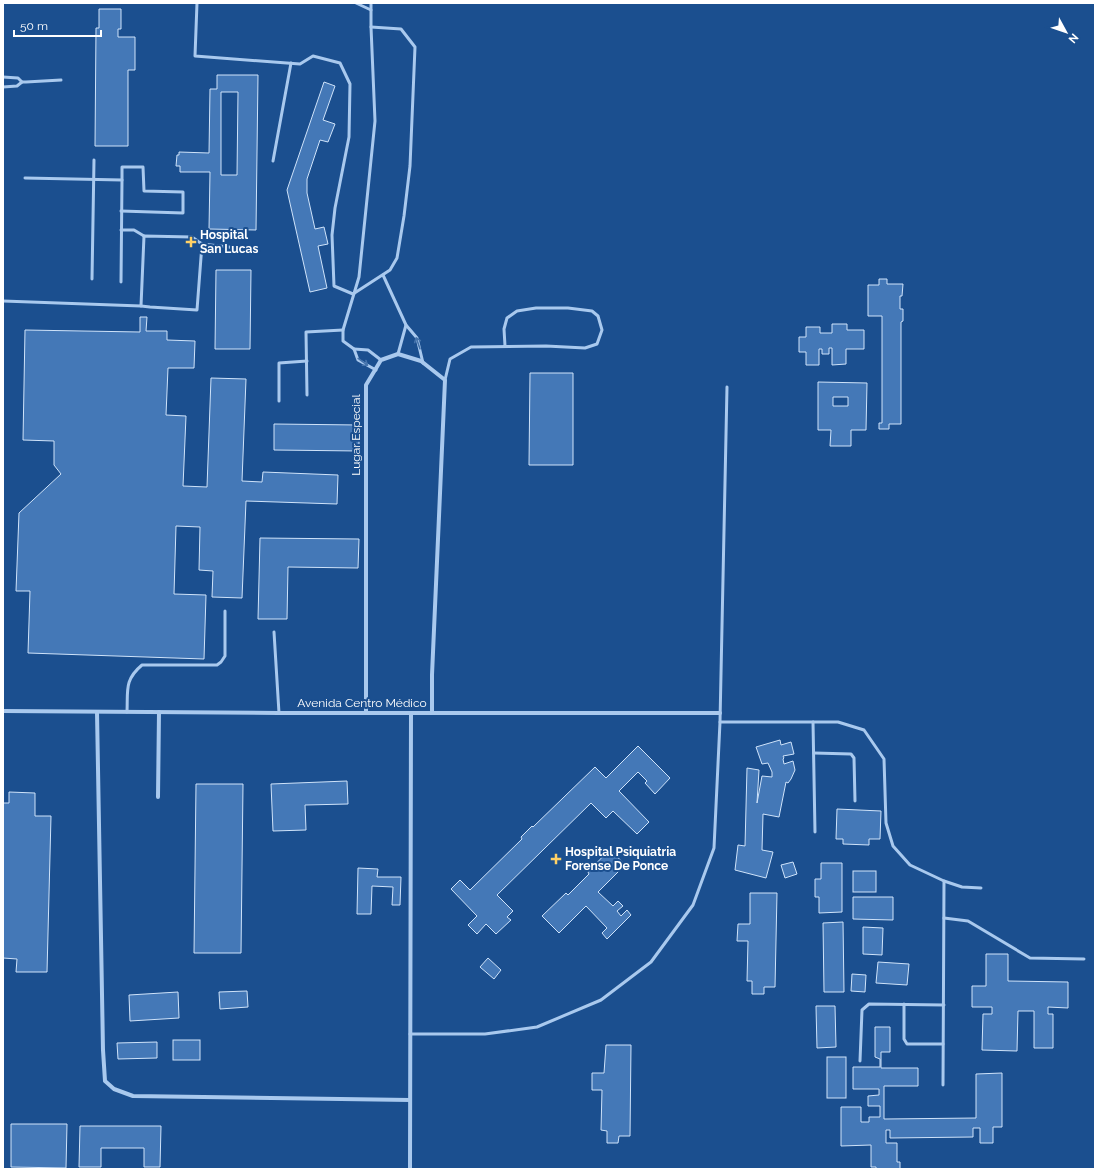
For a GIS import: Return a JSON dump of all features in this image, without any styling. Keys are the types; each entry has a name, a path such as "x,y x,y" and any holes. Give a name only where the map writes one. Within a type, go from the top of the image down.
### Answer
{"street":[{"path":"381,360 398,354 421,361 445,380 432,675 432,713"},
{"name":"Lugar Especial","path":"366,713 366,385 381,360"},
{"name":"Avenida Centro Médico","path":"3,711 279,713 720,713"},
{"path":"96,712 105,1081 114,1089 133,1096 410,1100"},
{"path":"158,797 159,712"},
{"path":"410,1169 411,713"}],"lane":[{"path":"197,3 195,56 300,64 313,56 340,63 350,84 350,137 335,208 332,235 334,286 353,294"},
{"path":"356,3 372,10"},
{"path":"371,3 375,121 359,277 344,330 344,341 354,350 358,360 376,370"},
{"path":"353,294 390,270 397,258 410,166 415,47 401,29 371,27"},
{"path":"272,161 291,63"},
{"path":"3,77 18,78 22,82"},
{"path":"3,87 17,86 22,82 61,80"},
{"path":"92,279 94,160"},
{"path":"121,211 183,213 183,192 144,192 143,167 122,166 121,211 121,282"},
{"path":"25,178 122,180"},
{"path":"121,230 134,230 144,236 192,237 202,244 246,249"},
{"path":"141,306 144,236"},
{"path":"3,301 141,306 150,308 197,310 202,244"},
{"path":"383,275 406,326 417,338 423,364"},
{"path":"445,380 450,359 470,347 546,346 585,348 597,344 602,330 598,316 592,311 568,308 536,308 517,311 507,318 504,329 506,346"},
{"path":"398,354 406,326"},
{"path":"307,395 306,332 344,330"},
{"path":"354,350 368,350 381,360"},
{"path":"279,401 279,363 307,361"},
{"path":"410,1034 485,1034 537,1026 601,1000 651,962 692,905 714,848 720,722 727,387"},
{"path":"127,712 128,685 131,676 142,665 216,665 221,662 225,656 225,611"},
{"path":"274,632 279,713"},
{"path":"720,722 838,722 864,730 884,759 886,823 893,846 910,865 944,881 962,887 981,888"},
{"path":"813,722 815,832"},
{"path":"814,753 851,754 854,758 855,801"},
{"path":"943,1085 944,881"},
{"path":"944,918 968,921 1030,958 1084,959"},
{"path":"860,1061 862,1010 869,1004 944,1005"},
{"path":"904,1004 904,1039 907,1044 943,1044"}],"building":[{"path":"99,9 121,9 121,29 118,29 118,37 135,37 135,70 128,70 128,146 95,146 96,28 99,28"},
{"path":"217,75 258,75 256,230 209,229 210,172 180,172 180,166 176,166 177,155 179,155 179,152 209,153 210,89 217,89","holes":["221,92 238,92 237,175 221,175"]},
{"path":"324,82 335,86 323,120 335,124 328,142 320,140 307,179 307,193 315,229 324,227 328,244 318,246 327,288 310,292 287,190"},
{"path":"216,270 251,270 250,349 215,349"},
{"path":"879,279 887,279 887,284 903,284 902,296 900,296 900,309 903,309 903,321 901,322 901,424 889,424 889,429 879,429 879,423 882,423 882,316 868,316 868,285 879,285"},
{"path":"140,317 147,317 146,331 167,331 167,340 195,341 194,368 168,368 166,415 186,416 183,486 207,487 211,378 246,379 242,481 262,482 263,472 338,475 337,504 246,501 242,598 212,597 213,571 199,570 200,527 176,526 174,594 206,595 204,659 28,653 30,591 16,591 19,513 61,474 54,465 54,441 23,440 25,330 140,332"},
{"path":"832,324 847,324 847,330 864,330 864,349 846,349 846,364 832,365 832,348 829,348 829,354 822,354 822,349 819,349 819,365 806,365 806,352 799,352 799,337 806,337 806,327 820,327 820,333 832,333"},
{"path":"530,373 573,373 573,465 529,465"},
{"path":"818,382 867,383 866,430 851,430 851,446 830,446 831,430 818,430","holes":["833,397 848,397 848,406 833,406"]},
{"path":"274,424 359,425 359,451 274,450"},
{"path":"260,538 359,539 358,568 288,567 287,619 258,619"},
{"path":"780,740 781,745 791,742 794,754 783,756 783,759 784,764 793,761 795,770 788,783 786,782 779,817 763,814 762,850 773,852 766,878 735,870 738,845 745,846 747,768 759,770 757,803 762,776 772,777 772,772 768,763 762,764 756,747"},
{"path":"638,746 670,778 655,794 645,783 647,781 638,772 619,791 649,822 637,834 613,811 606,818 591,803 497,895 513,911 507,917 511,920 496,934 486,924 477,934 468,925 477,916 451,889 460,880 470,890 522,839 521,837 532,826 533,827 595,767 606,778"},
{"path":"347,781 348,804 305,805 306,830 273,831 271,784"},
{"path":"196,784 243,784 241,953 194,953"},
{"path":"9,792 35,793 35,816 51,816 47,972 16,972 17,959 3,958 3,803 9,803"},
{"path":"837,809 881,811 880,839 869,839 869,845 843,844 843,839 836,839"},
{"path":"610,849 625,865 598,892 613,906 618,901 623,906 617,911 621,916 627,910 631,915 607,939 602,933 607,928 586,906 559,933 542,916 566,893 568,895 589,874 588,872"},
{"path":"793,862 797,874 785,878 781,865"},
{"path":"821,863 842,863 842,912 819,913 819,897 815,897 815,879 821,879"},
{"path":"358,868 378,869 377,877 401,877 400,905 392,905 393,887 372,886 371,914 357,914"},
{"path":"853,871 876,871 876,892 853,892"},
{"path":"750,893 777,893 775,987 764,987 764,994 752,994 752,981 747,981 748,941 737,941 738,924 750,924"},
{"path":"853,897 893,897 893,920 853,919"},
{"path":"843,922 844,992 824,992 823,923"},
{"path":"863,927 883,928 882,955 863,954"},
{"path":"986,954 1008,954 1008,981 1068,982 1068,1008 1048,1007 1048,1014 1053,1014 1053,1048 1034,1048 1034,1011 1018,1011 1017,1051 982,1050 983,1014 992,1014 992,1007 972,1007 972,986 986,986"},
{"path":"488,958 501,970 494,979 480,967"},
{"path":"878,962 909,964 907,985 876,983"},
{"path":"852,974 866,975 865,992 851,991"},
{"path":"247,991 248,1007 220,1009 219,992"},
{"path":"178,992 179,1018 130,1021 129,995"},
{"path":"816,1006 835,1006 836,1047 817,1048"},
{"path":"875,1027 890,1027 890,1052 881,1052 881,1068 918,1068 918,1086 884,1086 884,1119 976,1118 976,1074 1002,1073 1002,1127 993,1127 993,1143 980,1143 980,1128 973,1128 973,1137 890,1138 890,1130 886,1130 886,1143 897,1143 897,1162 900,1162 900,1169 876,1169 876,1167 871,1167 871,1145 841,1146 841,1107 861,1107 861,1122 869,1122 869,1117 880,1117 880,1106 868,1106 868,1096 879,1095 879,1089 853,1089 853,1067 880,1067 880,1059 875,1057"},
{"path":"173,1040 200,1040 200,1060 173,1060"},
{"path":"157,1042 157,1058 118,1059 117,1043"},
{"path":"606,1045 631,1045 630,1136 619,1136 618,1143 607,1143 607,1131 601,1130 602,1090 592,1090 592,1073 604,1073"},
{"path":"827,1057 846,1057 846,1098 827,1098"},
{"path":"11,1124 67,1124 66,1168 11,1167"},
{"path":"80,1126 161,1126 160,1167 144,1167 144,1148 101,1148 101,1167 79,1167"}],"place":[{"name":"Hospital San Lucas","path":"191,242"},
{"name":"Hospital Psiquiatria Forense De Ponce","path":"556,859"}]}
